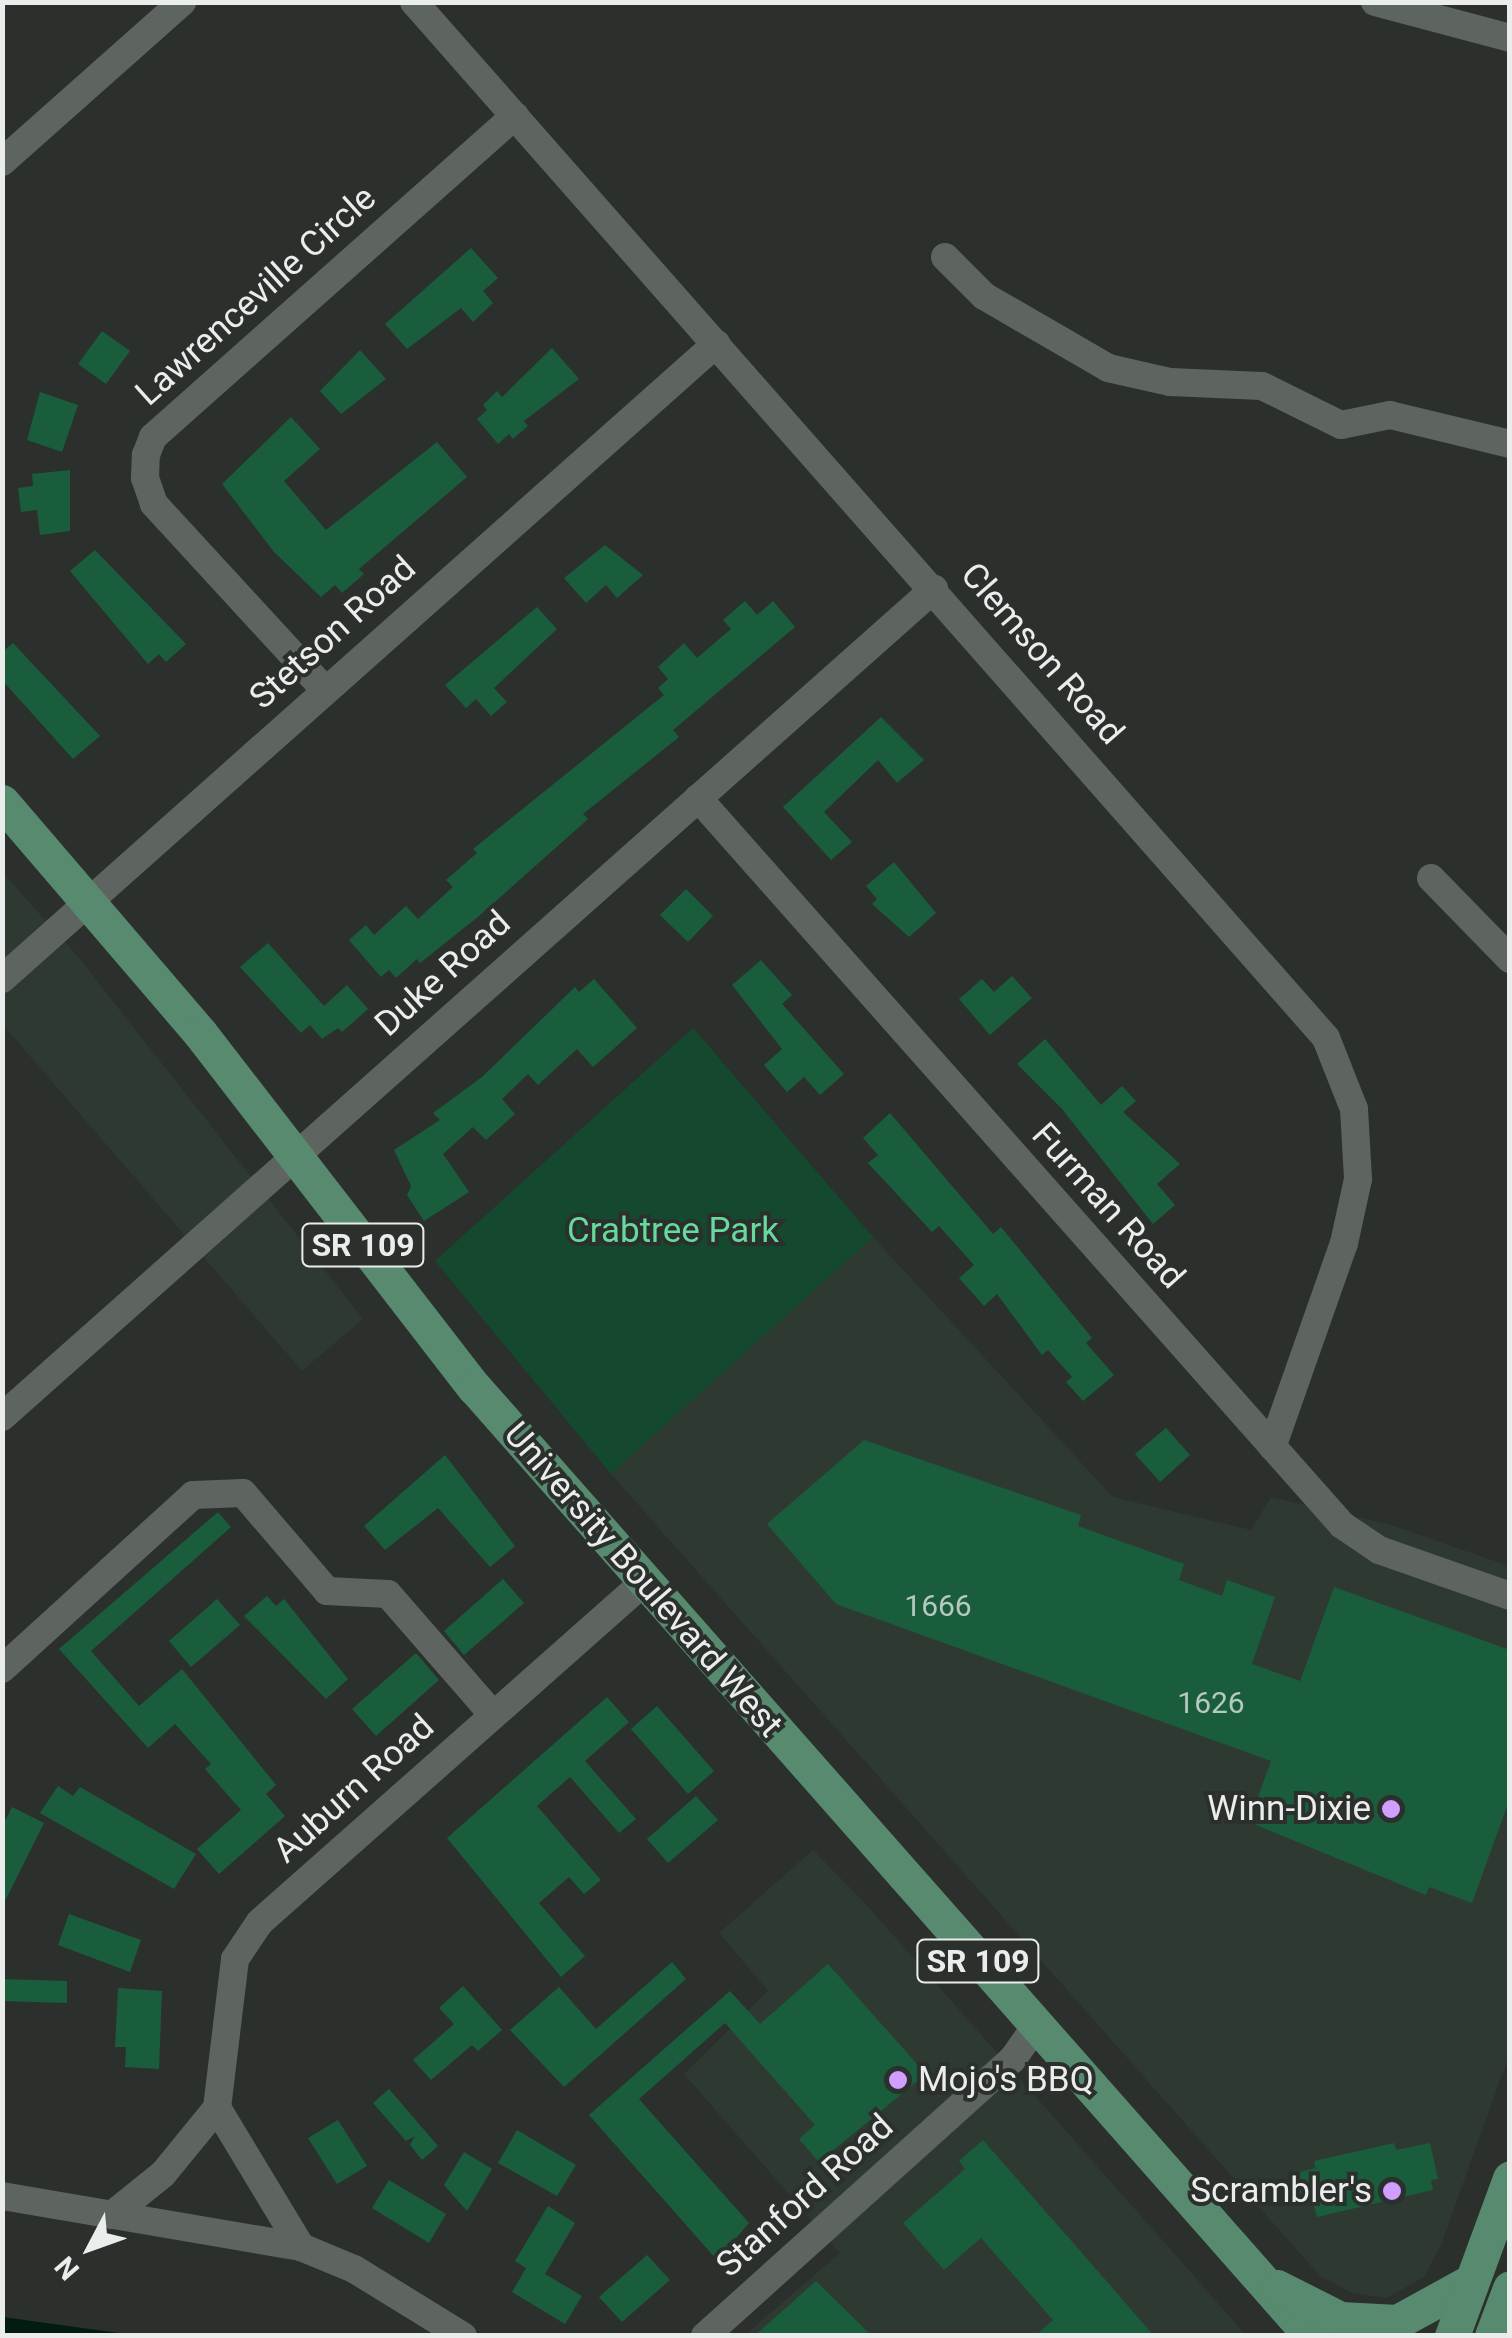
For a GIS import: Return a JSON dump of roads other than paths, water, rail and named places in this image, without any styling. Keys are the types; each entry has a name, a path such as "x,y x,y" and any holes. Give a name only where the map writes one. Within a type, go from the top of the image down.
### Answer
{"main road":[{"name":"University Boulevard West","path":"2,802 91,901 474,1387 1311,2336"},
{"path":"1452,2336 1510,2178"},
{"path":"1262,2280 1340,2319 1397,2322 1472,2281"},
{"path":"1492,2336 1510,2288"}],"street":[{"path":"2,162 182,2"},
{"name":"Clemson Road","path":"414,2 1306,1009 1345,1079 1358,1142 1352,1216 1272,1447"},
{"path":"1375,2 1510,38"},
{"name":"Lawrenceville Circle","path":"326,690 154,504 144,478 146,455 154,437 515,116"},
{"path":"945,258 984,296 1108,368 1170,382 1262,386 1325,422 1390,416 1510,444"},
{"name":"Stetson Road","path":"2,979 716,344"},
{"name":"Duke Road","path":"2,1417 934,588"},
{"name":"Furman Road","path":"698,798 1330,1514 1366,1543 1510,1596"},
{"path":"1431,878 1510,958"},
{"path":"2,1670 193,1495 243,1493 326,1590 388,1594 493,1715"},
{"name":"Auburn Road","path":"218,2108 230,1980 246,1939 644,1582"},
{"name":"Stanford Road","path":"705,2336 1012,2060 1036,2026"},
{"path":"112,2216 163,2174 218,2108 301,2248"},
{"path":"2,2196 301,2248 354,2270 463,2336"}],"place":[{"name":"Winn-Dixie","path":"1391,1809"},
{"name":"Mojo's BBQ","path":"898,2080"},
{"name":"Scrambler's","path":"1392,2191"}],"park label":[{"name":"Crabtree Park","path":"673,1231"}]}
